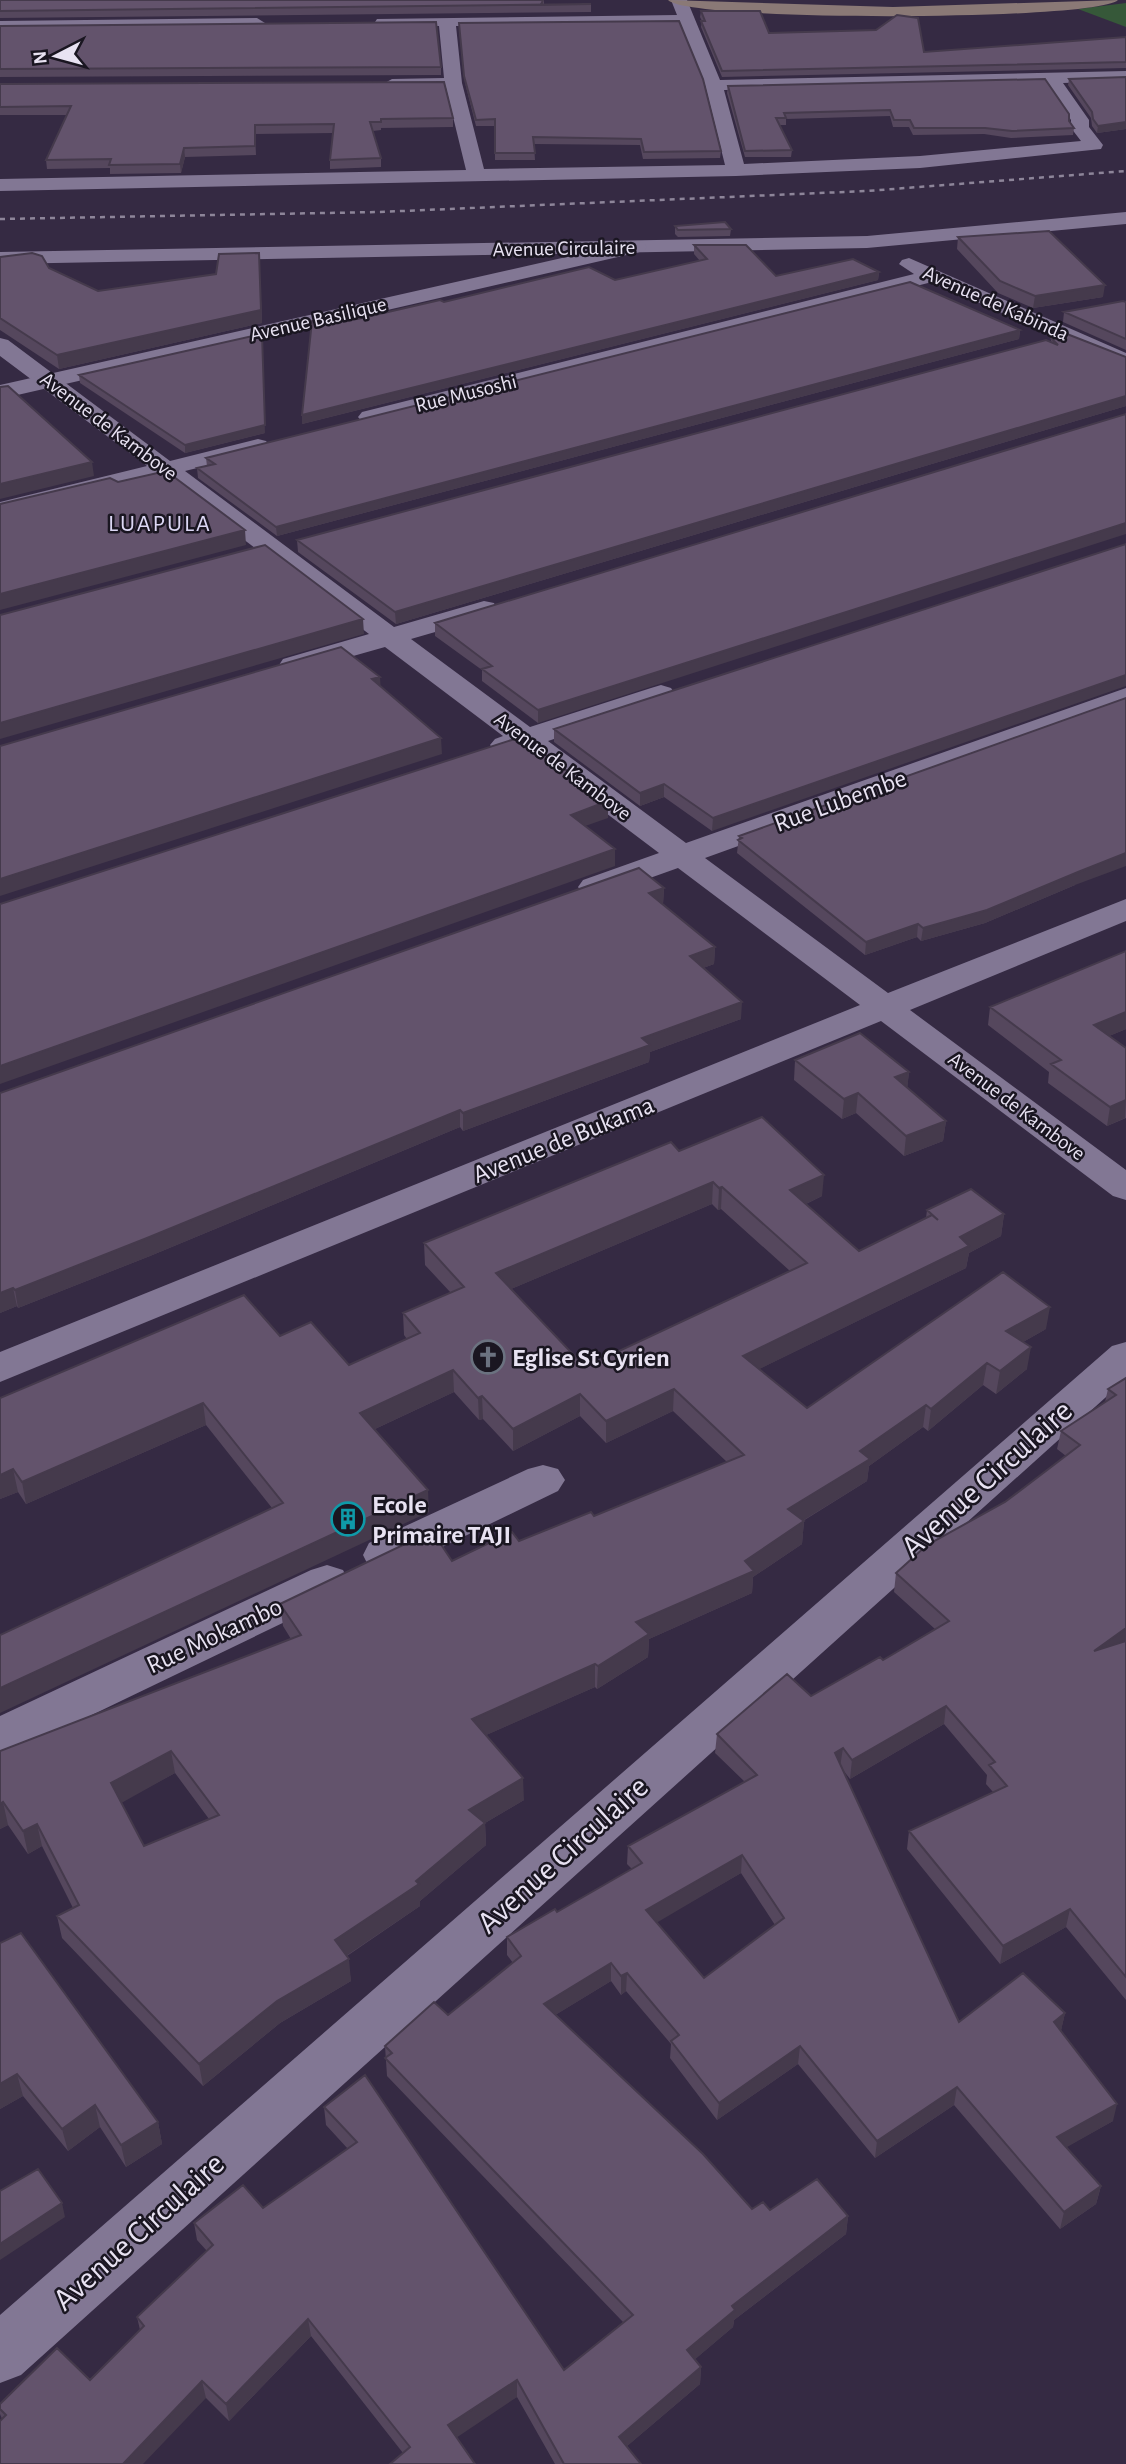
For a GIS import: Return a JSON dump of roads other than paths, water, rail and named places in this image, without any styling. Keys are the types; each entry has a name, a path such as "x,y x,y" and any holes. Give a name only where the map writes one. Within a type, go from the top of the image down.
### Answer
{"main road":[{"path":"678,0 776,8 872,11 965,10 1110,0"}],"street":[{"path":"678,0 714,85 736,170"},
{"path":"364,23 686,20"},
{"path":"447,22 453,83 477,177"},
{"path":"0,26 280,23"},
{"path":"714,85 1126,76"},
{"path":"1051,77 1080,120 1080,128 1094,145"},
{"path":"371,84 453,83"},
{"path":"0,185 736,170 920,162 1115,141"},
{"name":"Avenue Circulaire","path":"0,258 867,242 1126,218"},
{"name":"Avenue de Kabinda","path":"867,242 932,275 1032,318 1071,323 1126,361"},
{"name":"Avenue Basilique","path":"0,392 637,247"},
{"name":"Rue Musoshi","path":"353,422 932,275"},
{"path":"1028,346 1071,323"},
{"name":"Avenue de Kambove","path":"0,345 1126,1188"},
{"path":"0,510 286,439"},
{"path":"274,671 512,600"},
{"path":"485,751 681,688"},
{"name":"Rue Lubembe","path":"565,898 1126,697"},
{"name":"Avenue de Bukama","path":"0,1368 1126,909"},
{"name":"Avenue Circulaire","path":"0,2354 1126,1356"},
{"name":"Rue Mokambo","path":"0,1737 543,1480"}],"railway":[{"path":"0,219 379,212 867,191 1126,171"}],"place":[{"name":"Eglise St Cyrien","path":"488,1357"},
{"name":"Ecole Primaire TAJI","path":"348,1519"}],"district":[{"name":"LUAPULA","path":"160,523"}]}
